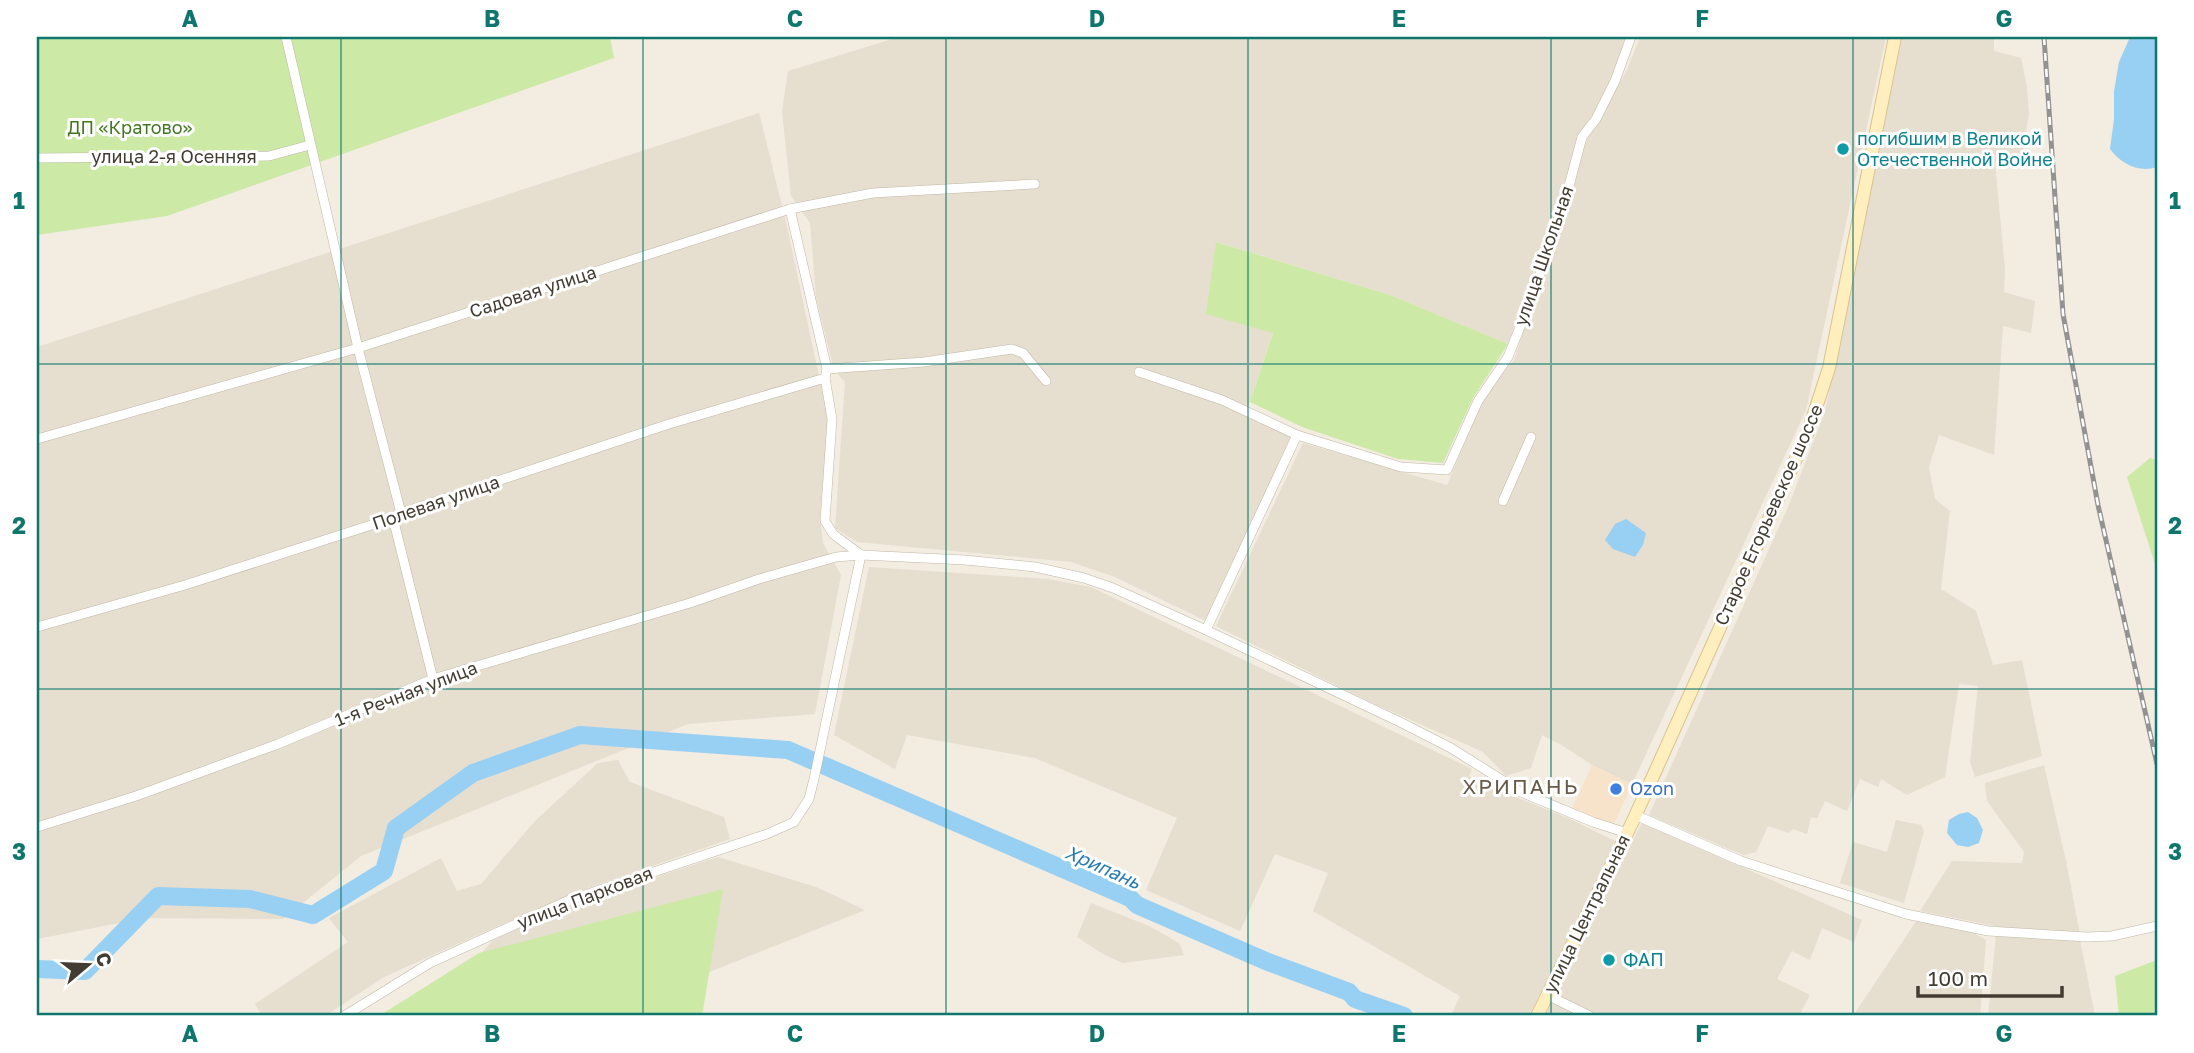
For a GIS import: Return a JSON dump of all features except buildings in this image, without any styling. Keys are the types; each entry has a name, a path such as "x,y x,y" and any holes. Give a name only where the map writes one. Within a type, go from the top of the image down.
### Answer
{"main road":[{"name":"Старое Егорьевское шоссе","path":"1635,815 1808,432 1829,368 1895,37"},
{"name":"улица Центральная","path":"1538,1015 1635,815"}],"street":[{"path":"286,37 433,680"},
{"name":"улица Школьная","path":"1297,435 1401,467 1447,470 1478,401 1508,357 1534,292 1569,187 1582,137 1596,119 1615,80 1631,37"},
{"name":"улица 2-я Осенняя","path":"37,158 269,156 310,145"},
{"name":"Садовая улица","path":"37,439 358,348 790,209 873,193 1035,184"},
{"path":"790,209 826,373 832,419 825,521 833,534 861,555"},
{"name":"Полевая улица","path":"37,627 184,585 826,373 1012,349 1023,353 1046,381"},
{"path":"1139,372 1222,400 1297,435 1206,630"},
{"path":"1503,501 1531,438"},
{"name":"1-я Речная улица","path":"37,827 136,796 278,744 433,680 690,603 759,579 836,557 861,555 965,560 1047,569 1084,578 1206,630 1451,748 1521,792 1627,833"},
{"name":"улица Парковая","path":"344,1016 430,964 566,901 767,834 794,822 809,799 861,555"},
{"path":"1635,815 1741,861 1906,914 1988,931 2087,937 2112,936 2157,926"},
{"path":"1547,995 1590,1016"}],"shaded area":[{"path":"899,37 1627,37 1610,85 1579,138 1508,344 1390,295 1217,242 1273,332 1250,402 1243,415 1291,437 1206,621 1115,577 1071,562 857,542 835,528 845,382 834,370 816,297 810,223 791,196 782,112 788,71"},
{"path":"1640,37 1886,37 1806,410 1632,784 1592,765 1542,735 1531,768 1506,776 1483,752 1368,701 1216,626 1303,443 1447,485 1482,402 1497,378 1514,360 1587,139 1627,70"},
{"path":"1902,37 1994,37 1994,51 2021,58 2027,87 2029,114 2021,161 1995,163 2005,269 2004,292 2035,301 2031,333 2003,326 1994,455 1939,435 1929,467 1935,499 1950,511 1941,589 1976,611 1993,665 2022,660 2042,756 1975,777 1970,762 1978,686 1959,684 1945,777 1907,795 1881,779 1878,787 1860,779 1847,811 1825,801 1817,818 1811,817 1807,834 1793,829 1789,833 1768,826 1756,852 1743,855 1649,815 1788,507 1825,412"},
{"path":"759,113 786,222 828,418 820,516 823,543 841,575 815,714 688,724 361,856 283,919 133,918 37,939 37,347"},
{"path":"869,567 1048,579 1091,587 1472,769 1469,776 1615,841 1529,1016 1451,1016 1460,996 1313,911 1328,873 1275,854 1240,931 1146,890 1177,818 1035,758 907,735 895,769 834,735"},
{"path":"618,760 630,782 724,817 730,839 577,892 455,945 384,977 325,1016 262,1016 255,1004 348,942 329,918 441,858 457,891 481,884 535,821 598,763"},
{"path":"1592,765 1632,784 1613,826 1572,809"},
{"path":"2044,765 2080,934 2005,928 1920,911 1952,861 2022,863 2024,852 1987,801 1985,783"},
{"path":"1896,820 1921,825 1924,831 1904,903 1840,883 1853,842 1887,852"},
{"path":"1642,823 1862,920 1854,942 1822,928 1810,960 1792,951 1777,979 1810,995 1799,1016 1545,1016"},
{"path":"718,857 816,887 865,910 606,1013 470,966 493,940 576,903"},
{"path":"1091,903 1149,926 1179,943 1184,955 1123,963 1103,954 1077,937"},
{"path":"1917,920 1972,932 1986,940 1980,1016 1853,1016"},
{"path":"1996,934 2080,940 2095,1016 1988,1016"}],"green space":[{"name":"ДП «Кратово»","path":"37,37 610,37 614,58 167,216 37,235"},
{"path":"1216,242 1390,295 1508,344 1473,398 1443,463 1398,459 1302,427 1250,402 1273,333 1206,314"},
{"path":"2150,458 2157,460 2157,570 2127,477"},
{"path":"723,889 702,1016 379,1016 479,953"},
{"path":"2157,960 2157,1016 2119,1016 2115,976"}],"water":[{"path":"2130,37 2157,37 2157,167 2150,169 2131,166 2119,159 2110,149 2119,62"},
{"path":"1626,519 1646,533 1643,545 1635,557 1613,549 1605,540 1615,524"},
{"path":"1968,812 1977,818 1983,830 1979,843 1968,847 1957,845 1947,833 1949,820"}],"waterway":[{"name":"Хрипань","path":"37,969 85,971 158,896 250,899 313,915 384,871 396,828 473,773 580,735 788,750 1130,898 1137,905 1268,962 1349,992 1355,999 1404,1016"}],"railway":[{"path":"2044,37 2063,314 2098,505 2157,764"}],"place":[{"name":"погибшим в Великой Отечественной Войне","path":"1843,149"},
{"name":"Ozon","path":"1616,789"},
{"name":"ФАП","path":"1609,960"}],"district":[{"name":"ХРИПАНЬ","path":"1521,787"}]}
